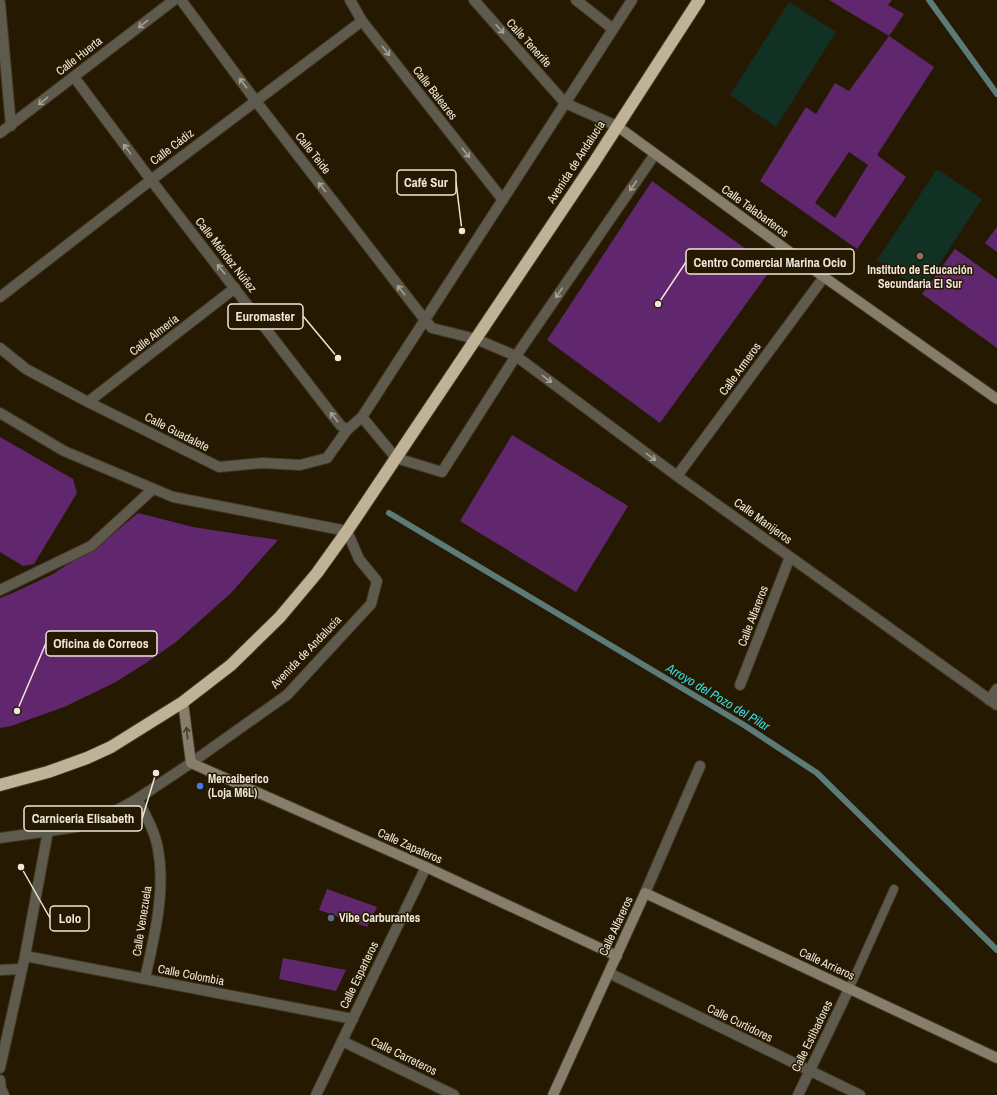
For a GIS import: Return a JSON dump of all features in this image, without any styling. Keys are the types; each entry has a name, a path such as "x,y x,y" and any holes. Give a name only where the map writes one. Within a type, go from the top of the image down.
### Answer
{"highway":[{"name":"Avenida de Andalucía","path":"0,785 48,772 87,758 111,747 183,702 231,665 280,617 317,573 347,532 699,0"}],"street":[{"name":"Calle Huerta","path":"0,133 174,0"},
{"name":"Calle Teide","path":"181,0 425,320"},
{"name":"Calle Baleares","path":"350,0 362,21 503,200"},
{"name":"Calle Tenerife","path":"474,0 565,103"},
{"path":"576,0 613,29"},
{"path":"347,430 362,416 632,0"},
{"path":"0,2 11,126"},
{"name":"Calle Cádiz","path":"0,297 151,180 362,21"},
{"name":"Calle Méndez Núñez","path":"74,77 151,180 236,288 340,425 347,430"},
{"path":"565,103 617,126"},
{"name":"Calle Talabarteros","path":"617,126 824,277 997,399"},
{"path":"362,416 396,458 442,472 516,356 655,154"},
{"name":"Calle Armeros","path":"677,476 824,277"},
{"name":"Calle Almería","path":"88,402 236,288"},
{"path":"425,320 432,328 476,339 516,356"},
{"name":"Calle Guadalete","path":"0,348 26,368 88,402 219,467 262,463 300,464 327,458 347,430"},
{"name":"Calle Manijeros","path":"516,356 677,476 993,703"},
{"path":"0,413 64,451 173,497 347,532"},
{"path":"0,590 91,546 153,489"},
{"name":"Avenida de Andalucía","path":"0,838 77,827 110,814 137,799 191,764 287,695 372,604 377,581 359,559 347,532"},
{"name":"Calle Alfareros","path":"740,685 790,556"},
{"path":"993,703 997,689"},
{"path":"183,702 191,764"},
{"name":"Calle Zapateros","path":"191,764 426,867 617,956"},
{"name":"Calle Alfareros","path":"553,1095 617,956 700,766"},
{"name":"Calle Venezuela","path":"137,799 146,816 158,848 161,876 158,916 145,979"},
{"path":"0,1068 25,956 48,831"},
{"name":"Calle Esparteros","path":"316,1095 426,867"},
{"name":"Calle Arrieros","path":"645,893 997,1058"},
{"name":"Calle Colombia","path":"25,956 352,1019"},
{"path":"0,970 22,969"},
{"name":"Calle Curtidores","path":"608,974 860,1095"},
{"name":"Calle Estibadores","path":"798,1095 849,989"},
{"name":"Calle Carreteros","path":"342,1041 454,1095"},
{"path":"0,1080 1,1089 4,1095"}],"lane":[{"path":"849,989 894,889"}],"green space":[{"path":"789,2 836,32 776,127 730,95"},
{"path":"937,169 982,199 922,291 877,260"}],"building":[{"path":"829,0 892,0 888,5 904,14 889,36"},
{"path":"889,36 934,67 877,155 906,177 857,249 760,181 806,107 816,114 835,83 849,91","holes":["849,152 868,165 835,218 815,203"]},
{"path":"652,181 772,268 660,423 547,340"},
{"path":"997,227 997,252 985,243"},
{"path":"955,249 997,279 997,348 922,294"},
{"path":"512,435 628,506 576,592 460,521"},
{"path":"0,437 73,479 77,493 34,564 23,566 0,552"},
{"path":"138,513 193,527 278,540 231,593 176,642 146,663 114,683 64,707 11,726 0,728 0,598 53,574 108,538"},
{"path":"327,889 377,907 367,927 319,910"},
{"path":"283,958 346,970 336,991 279,979"}],"waterway":[{"path":"929,0 997,94"},
{"name":"Arroyo del Pozo del Pilar","path":"389,513 744,725 817,773 997,950"}],"place":[{"name":"Café Sur","path":"462,231"},
{"name":"Instituto de Educación Secundaria El Sur","path":"920,256"},
{"name":"Centro Comercial Marina Ocio","path":"658,304"},
{"name":"Euromaster","path":"338,358"},
{"name":"Oficina de Correos","path":"17,711"},
{"name":"Carniceria Elisabeth","path":"156,773"},
{"name":"Mercaiberico (Loja M6L)","path":"200,786"},
{"name":"Lolo","path":"21,867"},
{"name":"Vibe Carburantes","path":"331,918"}]}
